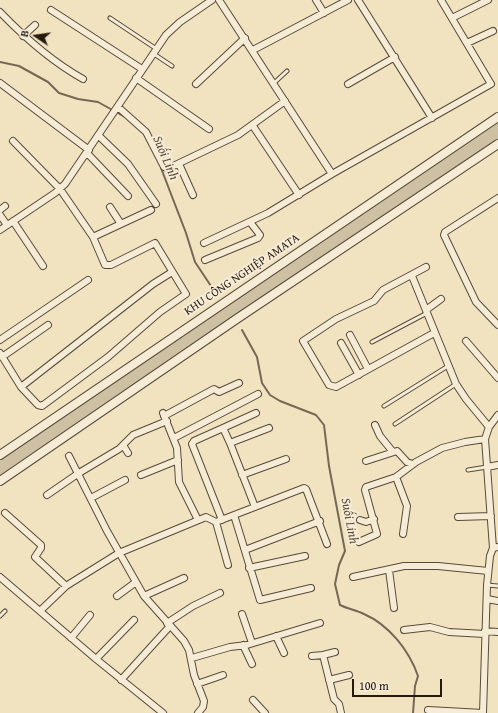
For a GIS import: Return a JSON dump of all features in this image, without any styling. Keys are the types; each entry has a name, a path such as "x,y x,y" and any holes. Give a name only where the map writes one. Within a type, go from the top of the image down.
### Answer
{"street":[{"path":"0,230 60,188 88,152 154,50 166,35 180,22 212,0"},
{"path":"220,0 332,174"},
{"path":"316,0 324,13"},
{"path":"253,50 348,0"},
{"path":"358,0 432,118"},
{"path":"442,0 491,84"},
{"path":"452,18 488,0"},
{"path":"51,10 142,69"},
{"path":"0,12 23,36 50,58 83,79"},
{"path":"23,36 34,25"},
{"path":"467,43 493,31"},
{"path":"196,84 244,38"},
{"path":"348,84 395,57"},
{"path":"136,78 209,129"},
{"path":"204,243 250,222 299,195 332,174 498,80"},
{"path":"0,83 88,152 128,196"},
{"path":"118,107 146,132 164,167 169,168 238,135 253,126 285,101"},
{"name":"KHU CÔNG NGHIỆP AMATA","path":"0,455 498,117"},
{"path":"253,126 299,195"},
{"path":"99,136 128,164 156,204"},
{"path":"13,141 60,188 93,237 105,265 111,265 155,243 186,292 185,296 160,312 108,357 42,406 38,405 21,386 1,355 48,325"},
{"path":"0,481 251,309 498,144"},
{"path":"179,164 193,195"},
{"path":"498,198 445,232 444,235 476,302 498,325"},
{"path":"110,207 121,224"},
{"path":"93,237 151,210"},
{"path":"0,215 7,225"},
{"path":"13,221 43,266"},
{"path":"205,260 258,238 260,235 250,222"},
{"path":"426,267 412,276 383,290 374,301 336,319 303,341 329,386 336,387 434,333"},
{"path":"21,386 153,284 172,272"},
{"path":"412,276 456,384 466,400 489,427"},
{"path":"0,340 88,280"},
{"path":"427,311 441,299"},
{"path":"350,336 368,369"},
{"path":"466,341 498,378"},
{"path":"341,343 359,374"},
{"path":"47,495 78,473 119,449 133,435 165,416 214,389 218,392 239,383"},
{"path":"174,438 258,394"},
{"path":"228,565 219,521 192,444 194,441 256,413"},
{"path":"428,710 483,713 488,571 490,556 496,548 491,516 485,439 489,427 498,415"},
{"path":"165,416 174,438 178,460 179,482 198,520"},
{"path":"375,424 378,434 393,452"},
{"path":"223,428 255,507"},
{"path":"230,443 269,428"},
{"path":"359,542 377,534 365,488 396,477 412,464 442,448 485,439"},
{"path":"123,445 128,453"},
{"path":"366,460 398,451 407,462 412,464"},
{"path":"69,456 119,553 144,596 187,646 192,658 197,684 205,704 198,713"},
{"path":"242,475 286,459"},
{"path":"141,475 178,460"},
{"path":"487,467 498,465"},
{"path":"396,477 407,506 403,534"},
{"path":"92,500 125,480"},
{"path":"40,611 66,586 119,553 198,520 208,517 219,521 305,488 320,521 327,544"},
{"path":"92,500 107,494"},
{"path":"5,513 41,545 42,548 35,557 66,586"},
{"path":"234,515 261,600 311,588"},
{"path":"458,517 491,516"},
{"path":"360,520 366,522 374,519"},
{"path":"244,550 320,521"},
{"path":"250,568 305,556"},
{"path":"353,577 404,566 431,566 488,571"},
{"path":"389,570 394,608"},
{"path":"0,577 121,680 163,713"},
{"path":"144,596 184,578"},
{"path":"117,596 136,582"},
{"path":"121,680 168,625 193,606 220,593"},
{"path":"486,599 498,600"},
{"path":"242,614 252,643"},
{"path":"71,638 90,615"},
{"path":"96,659 134,620"},
{"path":"192,658 230,647 252,643 320,623"},
{"path":"404,630 430,627 449,632 498,632"},
{"path":"276,636 284,653"},
{"path":"243,645 252,664"},
{"path":"312,656 335,652"},
{"path":"323,655 334,699 339,704 341,713"},
{"path":"329,680 349,675"},
{"path":"197,684 223,676"},
{"path":"254,700 265,713"}],"lane":[{"path":"110,18 154,50 172,66"},
{"path":"274,84 287,71"},
{"path":"372,342 427,311"},
{"path":"384,406 449,365"},
{"path":"396,424 456,384"},
{"path":"468,470 487,467"},
{"path":"487,585 498,586"},
{"path":"0,616 5,611"}],"shaded area":[{"path":"498,121 498,140 0,476 0,459"}],"waterway":[{"name":"Suối Linh","path":"0,62 19,66 48,82 59,93 78,99 98,102 125,117"},
{"name":"Suối Linh","path":"161,168 186,233 195,262 217,295"},
{"name":"Suối Linh","path":"242,330 257,357 262,383 270,395 280,401 316,415 324,425 329,466 345,551 339,565 335,584 340,605 361,613 382,625 404,648 418,676 415,686 413,713"}]}
